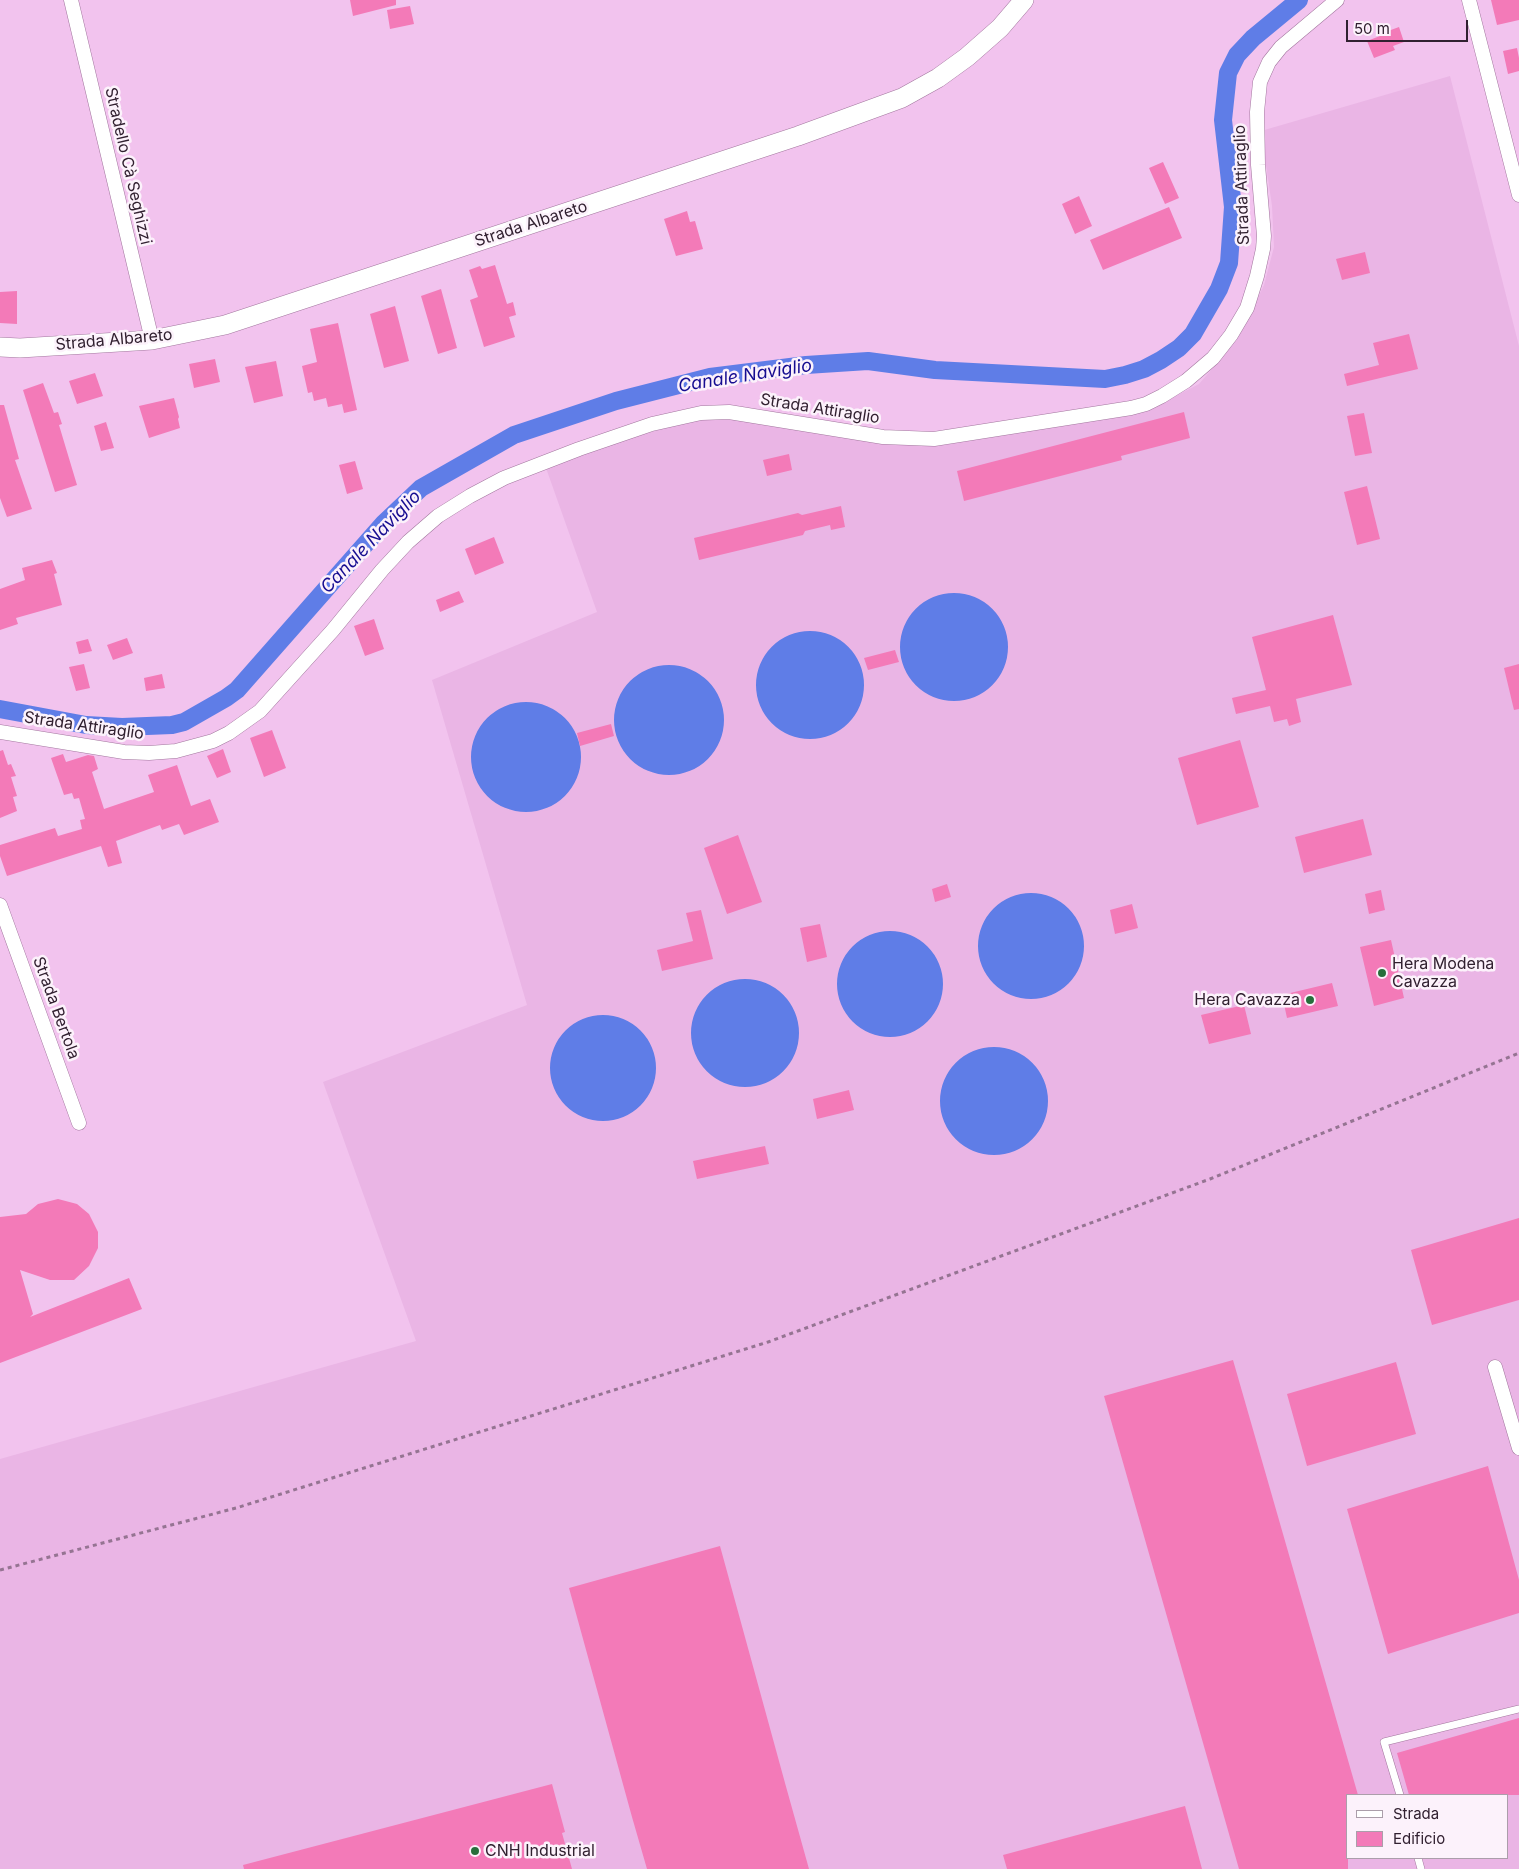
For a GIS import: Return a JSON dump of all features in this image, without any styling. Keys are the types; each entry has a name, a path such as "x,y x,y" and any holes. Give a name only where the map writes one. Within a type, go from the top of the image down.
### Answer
{"street":[{"name":"Stradello Cà Seghizzi","path":"71,0 152,340"},
{"name":"Strada Albareto","path":"0,347 20,348 152,340 225,325 863,114 902,98 938,78 967,57 1000,28 1024,0"},
{"name":"Strada Attiraglio","path":"0,732 124,752 176,751 213,741 229,733 260,711 333,630 382,570 408,542 438,516 504,478 579,449 652,424 700,413 729,412 883,437 934,439 1131,408 1146,404 1162,396 1186,381 1212,358 1231,335 1247,308 1258,276 1263,249 1257,148 1257,112 1260,82 1269,62 1281,47 1337,0"},
{"path":"1469,0 1519,195"},
{"name":"Strada Bertola","path":"0,905 78,1123"},
{"path":"1495,1367 1519,1448"}],"lane":[{"path":"1400,1794 1384,1742 1519,1709"}],"path":[{"path":"0,1570 236,1508 768,1342 1210,1179 1519,1052"}],"shaded area":[{"path":"1450,76 1519,346 1519,1869 0,1869 0,1459 416,1341 323,1082 527,1005 432,680 597,612 546,468 620,441 694,420 727,418 889,444 944,445 1147,411 1199,384 1237,340 1264,285 1274,247 1272,206 1261,131"}],"water":[{"path":"954,593 975,597 992,609 1004,626 1008,647 1004,668 992,685 975,697 954,701 933,697 916,685 904,668 900,647 904,626 916,609 933,597"},
{"path":"810,631 831,635 848,647 860,664 864,685 860,706 848,723 831,735 810,739 789,735 772,723 760,706 756,685 760,664 772,647 789,635"},
{"path":"669,665 690,669 708,681 720,699 724,720 720,741 708,759 690,771 669,775 648,771 630,759 618,741 614,720 618,699 630,681 648,669"},
{"path":"526,702 547,706 565,718 577,736 581,757 577,778 565,796 547,808 526,812 505,808 487,796 475,778 471,757 475,736 487,718 505,706"},
{"path":"1031,893 1051,897 1069,908 1080,926 1084,946 1080,966 1069,984 1051,995 1031,999 1011,995 993,984 982,966 978,946 982,926 993,908 1011,897"},
{"path":"890,931 910,935 927,947 939,964 943,984 939,1004 927,1021 910,1033 890,1037 870,1033 853,1021 841,1004 837,984 841,964 853,947 870,935"},
{"path":"745,979 766,983 783,995 795,1012 799,1033 795,1054 783,1071 766,1083 745,1087 724,1083 707,1071 695,1054 691,1033 695,1012 707,995 724,983"},
{"path":"603,1015 623,1019 641,1030 652,1048 656,1068 652,1088 641,1106 623,1117 603,1121 583,1117 565,1106 554,1088 550,1068 554,1048 565,1030 583,1019"},
{"path":"994,1047 1015,1051 1032,1063 1044,1080 1048,1101 1044,1122 1032,1139 1015,1151 994,1155 973,1151 956,1139 944,1122 940,1101 944,1080 956,1063 973,1051"}],"building":[{"path":"350,0 396,0 396,5 353,16"},
{"path":"1491,0 1519,0 1519,20 1497,25"},
{"path":"410,6 414,24 390,29 387,10"},
{"path":"1399,27 1404,42 1393,46 1395,50 1374,58 1367,41"},
{"path":"1517,48 1519,71 1508,74 1503,51"},
{"path":"1163,162 1179,198 1165,204 1149,168"},
{"path":"1079,196 1092,226 1075,234 1062,204"},
{"path":"1169,207 1182,238 1103,270 1090,240"},
{"path":"687,211 690,222 695,221 703,249 676,256 664,219"},
{"path":"1365,252 1370,273 1342,280 1336,259"},
{"path":"495,265 507,304 513,302 516,315 509,317 515,337 484,347 470,300 478,297 469,270 480,266 482,269"},
{"path":"441,289 457,348 438,354 421,296"},
{"path":"17,291 17,324 0,323 0,292"},
{"path":"395,306 409,361 384,368 370,314"},
{"path":"338,323 357,410 344,413 342,404 328,407 326,398 314,401 312,392 308,393 302,366 317,362 310,329"},
{"path":"1409,334 1418,369 1347,386 1344,374 1379,365 1373,343"},
{"path":"215,359 220,382 194,388 189,364"},
{"path":"276,361 283,396 254,403 245,367"},
{"path":"95,373 103,396 77,404 69,381"},
{"path":"43,383 54,413 58,412 62,424 59,425 77,485 55,492 23,390"},
{"path":"174,398 180,428 149,438 139,406"},
{"path":"0,405 4,405 19,459 15,460 32,509 7,517 0,498"},
{"path":"1184,412 1190,438 1121,456 1122,460 964,501 957,471"},
{"path":"1364,413 1372,453 1355,456 1347,416"},
{"path":"106,422 114,448 101,451 94,426"},
{"path":"789,454 792,470 767,476 763,460"},
{"path":"355,461 363,489 347,494 339,465"},
{"path":"1367,486 1380,539 1357,545 1344,492"},
{"path":"841,506 845,527 831,530 830,525 805,531 803,535 699,560 694,538 798,513 802,515"},
{"path":"494,537 504,563 475,575 465,549"},
{"path":"52,560 57,573 54,574 62,605 16,618 18,624 0,630 0,589 25,580 22,568"},
{"path":"459,591 464,602 440,612 436,600"},
{"path":"1333,615 1352,685 1296,699 1301,722 1289,726 1287,719 1274,722 1270,706 1236,714 1232,698 1266,690 1252,637"},
{"path":"374,619 384,649 365,656 354,626"},
{"path":"127,638 133,653 113,660 107,645"},
{"path":"88,639 92,651 79,654 76,642"},
{"path":"895,650 899,662 868,670 864,658"},
{"path":"84,664 90,688 76,691 69,667"},
{"path":"1519,664 1519,709 1514,710 1504,668"},
{"path":"162,674 165,688 146,691 144,678"},
{"path":"611,724 614,736 580,746 577,733"},
{"path":"272,730 286,768 264,777 250,738"},
{"path":"1240,740 1259,807 1197,825 1178,758"},
{"path":"223,749 231,772 217,778 207,756"},
{"path":"3,750 8,765 11,764 16,776 11,777 17,796 13,797 17,811 0,818 0,751"},
{"path":"63,754 66,762 88,755 94,756 98,769 92,772 104,809 154,792 148,775 177,765 191,806 210,799 219,822 184,835 179,824 162,830 160,825 116,841 122,863 108,867 101,846 7,876 0,856 0,845 55,828 58,836 82,829 80,820 85,819 79,798 74,799 72,793 64,795 51,758"},
{"path":"1363,819 1372,855 1304,873 1295,837"},
{"path":"738,835 762,902 727,914 704,848"},
{"path":"947,884 951,897 935,902 932,889"},
{"path":"1381,890 1385,910 1369,914 1365,894"},
{"path":"1132,904 1138,928 1115,934 1110,910"},
{"path":"701,910 713,959 662,971 657,950 693,941 686,913"},
{"path":"820,924 827,957 807,962 800,928"},
{"name":"Hera Modena Cavazza","path":"1391,940 1404,998 1374,1006 1360,947"},
{"name":"Hera Cavazza","path":"1332,983 1338,1006 1287,1018 1282,995"},
{"path":"1244,1005 1251,1034 1209,1044 1201,1015"},
{"path":"849,1090 854,1110 817,1119 813,1099"},
{"path":"765,1146 769,1164 697,1179 693,1161"},
{"path":"58,1199 77,1204 89,1214 98,1232 98,1248 89,1266 74,1280 50,1280 20,1270 33,1314 30,1317 129,1278 142,1309 0,1363 0,1217 26,1214 38,1204"},
{"path":"1519,1218 1519,1300 1432,1325 1411,1250"},
{"path":"1233,1360 1358,1794 1346,1794 1346,1859 1348,1859 1348,1869 1239,1869 1104,1396"},
{"path":"1396,1362 1416,1434 1307,1466 1287,1394"},
{"path":"1488,1466 1519,1580 1519,1613 1388,1654 1347,1509"},
{"path":"720,1546 809,1869 647,1869 632,1817 569,1588"},
{"path":"1519,1718 1519,1795 1409,1794 1397,1753"},
{"path":"552,1784 565,1832 562,1833 572,1869 244,1869 243,1865"},
{"path":"1185,1806 1202,1869 1007,1869 1003,1855"}],"waterway":[{"name":"Canale Naviglio","path":"0,709 86,725 122,727 172,725 184,722 237,690 384,523 421,488 514,435 616,401 710,377 806,365 868,361 935,370 1105,379 1144,369 1161,360 1179,348 1193,334 1219,289 1229,263 1233,207 1223,120 1228,73 1237,55 1253,38 1299,0"}],"place":[{"name":"Hera Modena Cavazza","path":"1382,973"},
{"name":"Hera Cavazza","path":"1310,1000"},
{"name":"CNH Industrial","path":"475,1851"}]}
